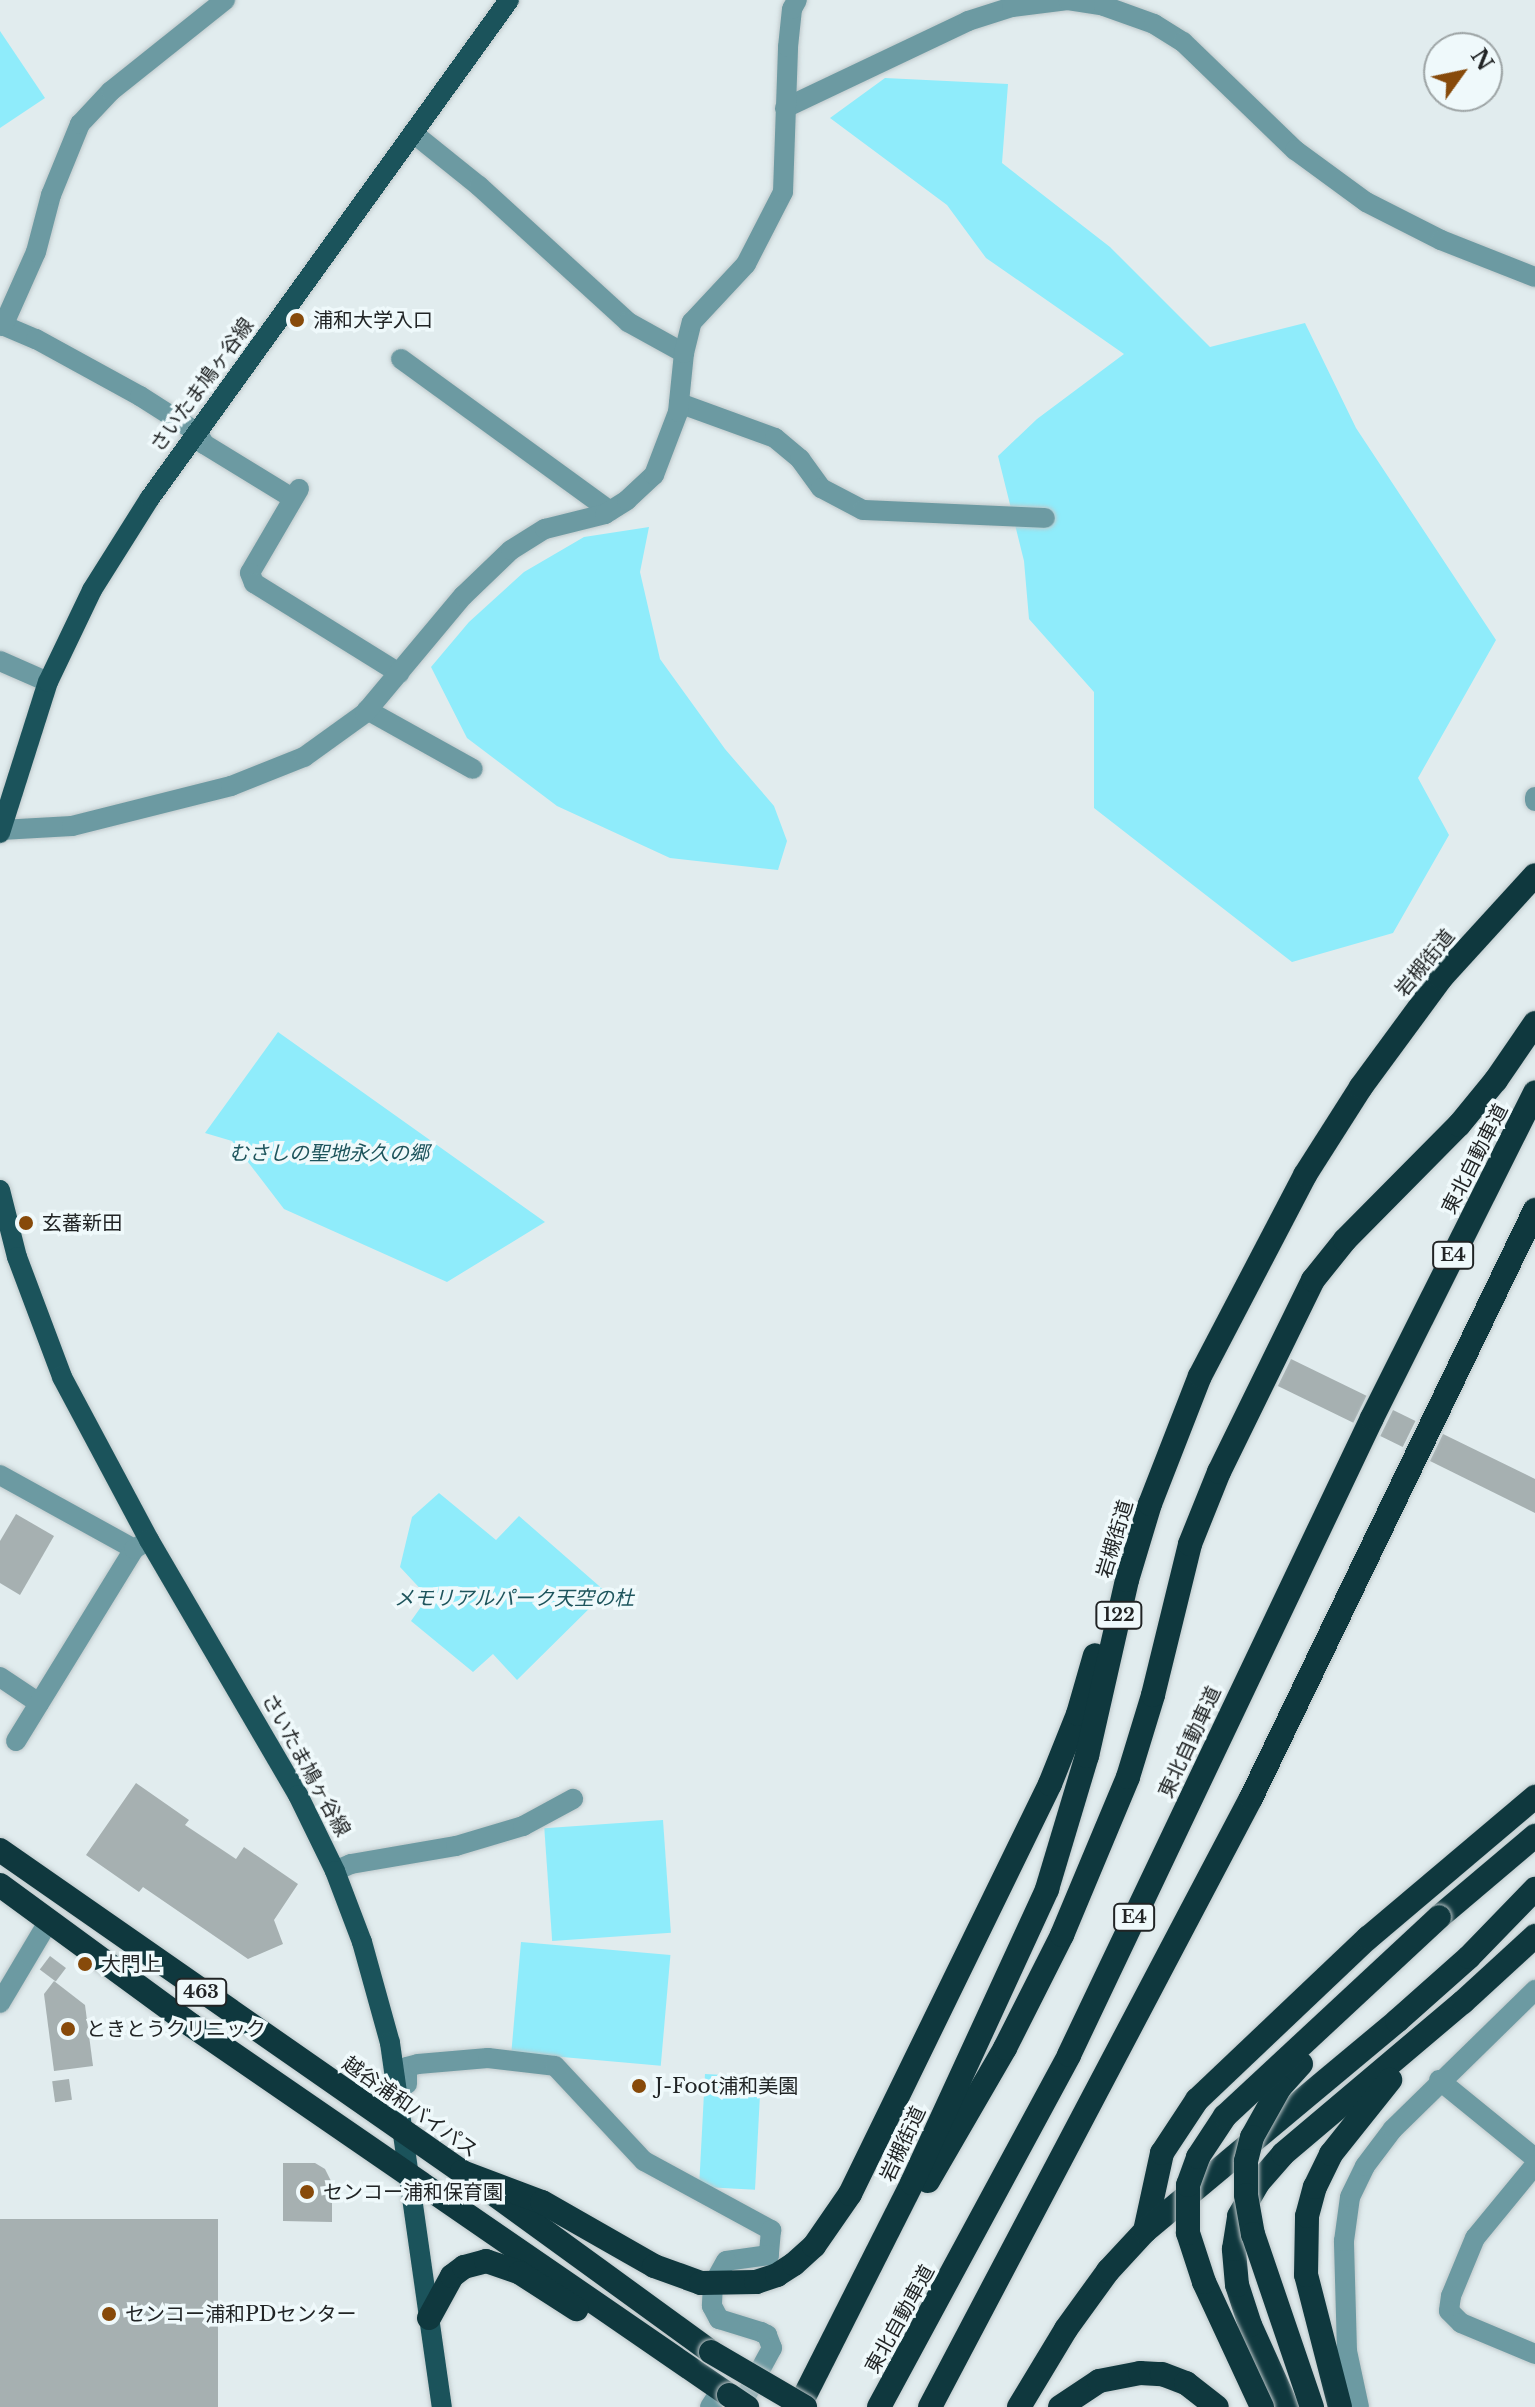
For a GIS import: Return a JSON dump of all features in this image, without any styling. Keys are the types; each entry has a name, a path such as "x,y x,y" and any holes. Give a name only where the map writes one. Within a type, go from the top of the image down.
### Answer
{"highway":[{"name":"岩槻街道","path":"802,2407 912,2183 1047,1889 1087,1756 1127,1580 1150,1504 1200,1376 1305,1175 1410,1018 1535,875"},
{"path":"819,2370 1005,2048 1062,1935 1128,1777 1153,1695 1190,1544 1219,1472 1313,1280 1345,1240 1459,1125 1496,1080 1535,1023"},
{"name":"東北自動車道","path":"879,2407 1069,2055 1365,1432 1535,1092"},
{"name":"E4","path":"930,2407 1251,1798 1535,1210"},
{"path":"462,2172 542,2202 654,2266 680,2277 713,2284 756,2282 777,2275 814,2246 850,2194 1050,1784 1078,1714 1105,1618 1150,1504"},
{"path":"1145,2231 1162,2153 1197,2100 1368,1938 1535,1797"},
{"path":"1262,2407 1204,2282 1188,2233 1188,2185 1198,2157 1225,2116 1439,1917 1535,1836"},
{"name":"越谷浦和バイパス","path":"0,1850 462,2172 790,2407"},
{"name":"463","path":"0,1885 48,1922 730,2401"},
{"path":"1019,2407 1066,2329 1108,2271 1145,2231 1397,2021 1469,1957 1535,1889"},
{"path":"1312,2407 1253,2234 1246,2195 1252,2137 1280,2087 1439,1917"},
{"path":"1287,2407 1250,2325 1237,2285 1234,2249 1239,2216 1258,2183 1283,2154 1463,2002 1535,1936"},
{"path":"1340,2407 1310,2300 1304,2248 1307,2216 1315,2187 1331,2154 1385,2085 1463,2002"},
{"path":"429,2318 442,2290 464,2267 486,2261 503,2265 730,2401"},
{"path":"702,2345 802,2407"},
{"path":"1060,2407 1099,2381 1129,2373 1162,2374 1195,2388 1217,2407"}],"main road":[{"name":"さいたま鳩ヶ谷線","path":"0,832 48,682 92,590 150,498 509,0"},
{"name":"さいたま鳩ヶ谷線","path":"0,1190 8,1259 142,1545 280,1763 335,1871 378,1993 390,2043 442,2407"}],"street":[{"path":"225,0 111,91 80,124 51,195 36,252 2,325 36,339 127,388 198,433 204,444 295,494 250,573 254,583 399,673"},
{"path":"0,832 72,826 231,786 304,757 367,710 463,596 511,550 545,529 610,511 654,475 679,403 684,353 692,322 746,264 783,192 792,9 797,0"},
{"path":"785,108 968,21 1012,7 1068,0 1104,6 1154,24 1183,42 1295,150 1366,202 1441,240 1535,277"},
{"path":"413,133 479,186 628,322 684,353"},
{"path":"401,359 610,511"},
{"path":"679,403 775,438 800,459 821,488 863,510 1045,518"},
{"path":"0,661 48,682"},
{"path":"367,710 473,769"},
{"path":"0,1475 142,1545 16,1741"},
{"path":"0,1677 39,1703"},
{"path":"335,1871 351,1864 456,1846 523,1826 573,1799"},
{"path":"0,2003 48,1922"},
{"path":"1359,2407 1347,2351 1344,2241 1350,2197 1365,2166 1393,2129 1439,2080 1535,1990"},
{"path":"407,2084 407,2067 418,2064 488,2058 555,2066 644,2161 771,2230 769,2255 726,2261 713,2284 712,2306 719,2319 767,2335 772,2348 730,2401"},
{"path":"1439,2080 1535,2158"},
{"path":"1535,2165 1475,2238 1451,2296 1449,2311 1461,2323 1535,2354"}],"green space":[{"path":"0,31 45,98 0,128"},
{"path":"885,78 1008,84 1002,163 1110,247 1210,347 1305,323 1356,428 1496,640 1418,778 1449,835 1393,933 1292,962 1094,808 1094,692 1029,619 1024,561 998,456 1037,419 1124,354 986,258 947,205 830,118"},
{"path":"649,527 640,572 660,659 725,749 774,806 787,841 778,870 670,858 557,806 467,738 431,667 469,622 524,572 584,537"},
{"name":"むさしの聖地永久の郷","path":"278,1032 545,1222 447,1282 284,1209 232,1141 205,1133"},
{"name":"メモリアルパーク天空の杜","path":"439,1493 496,1540 519,1516 606,1592 517,1680 493,1654 473,1672 411,1621 428,1597 400,1567 412,1517"},
{"path":"663,1820 671,1933 552,1941 544,1828"},
{"path":"521,1942 670,1955 661,2066 511,2053"},
{"path":"705,2074 761,2077 755,2190 699,2187"}],"building":[{"path":"1291,1359 1366,1396 1353,1423 1278,1386"},
{"path":"1393,1410 1415,1421 1403,1447 1380,1436"},
{"path":"1443,1434 1535,1479 1535,1513 1430,1461"},
{"path":"16,1514 54,1536 20,1595 0,1583 0,1541"},
{"path":"136,1783 189,1820 185,1825 236,1859 244,1847 298,1884 274,1920 283,1944 248,1959 143,1887 139,1892 86,1855"},
{"path":"50,1956 66,1968 56,1982 40,1970"},
{"path":"54,1981 85,2005 93,2066 54,2071 44,1994"},
{"path":"69,2079 72,2100 55,2102 52,2081"},
{"path":"283,2163 315,2163 325,2169 332,2183 332,2222 283,2221"},
{"name":"センコー浦和PDセンター","path":"0,2219 218,2219 218,2407 0,2407"}],"place":[{"name":"浦和大学入口","path":"297,320"},
{"name":"玄蕃新田","path":"26,1223"},
{"name":"大門上","path":"85,1964"},
{"name":"ときとうクリニック","path":"68,2029"},
{"name":"J-Foot浦和美園","path":"639,2086"},
{"name":"センコー浦和保育園","path":"307,2192"},
{"name":"センコー浦和PDセンター","path":"109,2314"}]}
